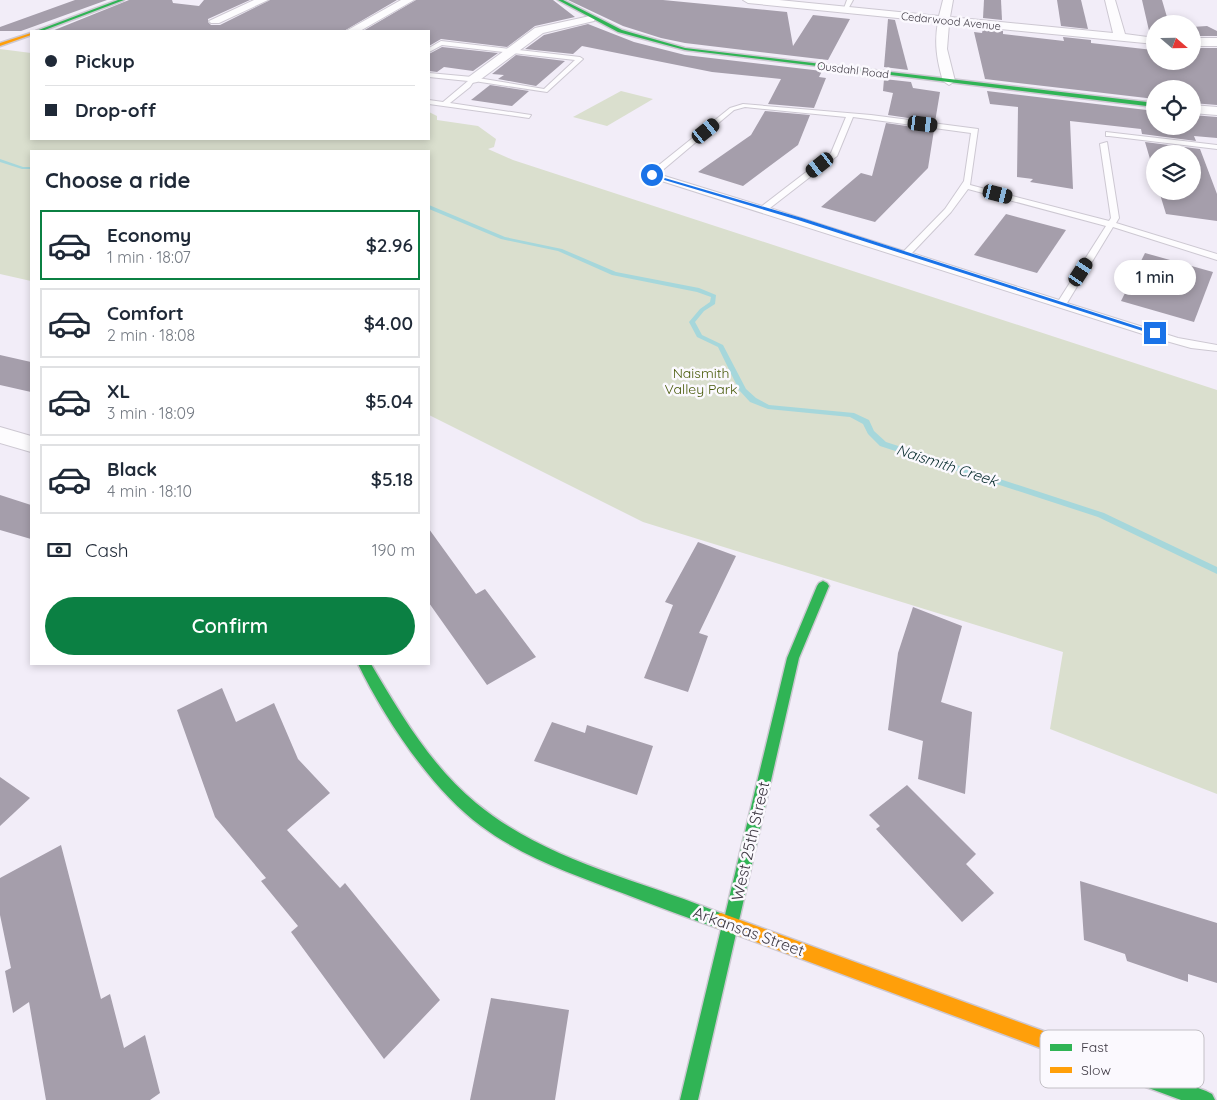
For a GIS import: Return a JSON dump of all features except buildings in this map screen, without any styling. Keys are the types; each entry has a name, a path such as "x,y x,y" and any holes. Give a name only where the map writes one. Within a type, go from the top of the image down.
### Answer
{"street":[{"path":"41,30 122,0"},
{"path":"215,21 263,0"},
{"path":"354,30 410,0"},
{"name":"Ousdahl Road","path":"560,0 590,19 623,34 685,49 1146,104"},
{"name":"Cedarwood Avenue","path":"748,0 848,5 944,20 1146,40"},
{"path":"948,0 940,38 940,50 949,81"},
{"path":"1110,0 1120,38"},
{"path":"472,79 539,30 590,19"},
{"path":"0,45 30,34"},
{"path":"1201,42 1217,42"},
{"path":"1201,110 1217,111"},
{"path":"0,435 30,444"},
{"name":"West 25th Street","path":"689,1100 793,658 824,586"},
{"name":"Arkansas Street","path":"365,665 402,728 448,785 489,823 549,858 1040,1039"},
{"name":"Arkansas Street","path":"1173,1088 1206,1100"}],"lane":[{"path":"430,49 441,43 580,59 545,91 472,79 430,75"},
{"path":"444,104 468,86 472,79"},
{"path":"430,102 530,116"},
{"path":"906,254 951,206 966,186 975,131 757,105 738,107 652,175 765,208 906,254 1061,304 1192,345 1217,348"},
{"path":"765,208 834,154 850,115"},
{"path":"1109,134 1217,147"},
{"path":"1061,304 1115,218 1104,144"},
{"path":"966,186 1112,224 1217,257"}],"green space":[{"name":"Naismith Valley Park","path":"0,49 30,53 30,140 430,140 430,112 437,116 437,120 478,126 496,139 494,147 488,149 513,160 1217,390 1217,794 1050,729 1063,652 643,522 430,416 430,150 30,150 30,281 0,274"},
{"path":"621,91 653,99 607,126 573,117"}],"waterway":[{"name":"Naismith Creek","path":"0,160 22,168 30,168"},
{"name":"Naismith Creek","path":"430,207 503,238 560,250 614,274 699,290 714,296 713,303 702,310 692,322 699,336 721,346 743,390 753,400 768,407 851,415 866,422 871,432 883,444 1101,515 1217,571"}],"traffic: fast":[{"path":"41,30 122,0"},
{"path":"560,0 620,31 685,49 1146,104"},
{"path":"689,1100 793,658 823,586"},
{"path":"365,665 424,758 453,792 485,820 502,832 556,860 721,921"},
{"path":"1173,1088 1206,1100"}],"traffic: slow":[{"path":"0,45 30,34"},
{"path":"721,921 1040,1039"}],"route":[{"path":"652,175 800,219 1155,333"}]}
